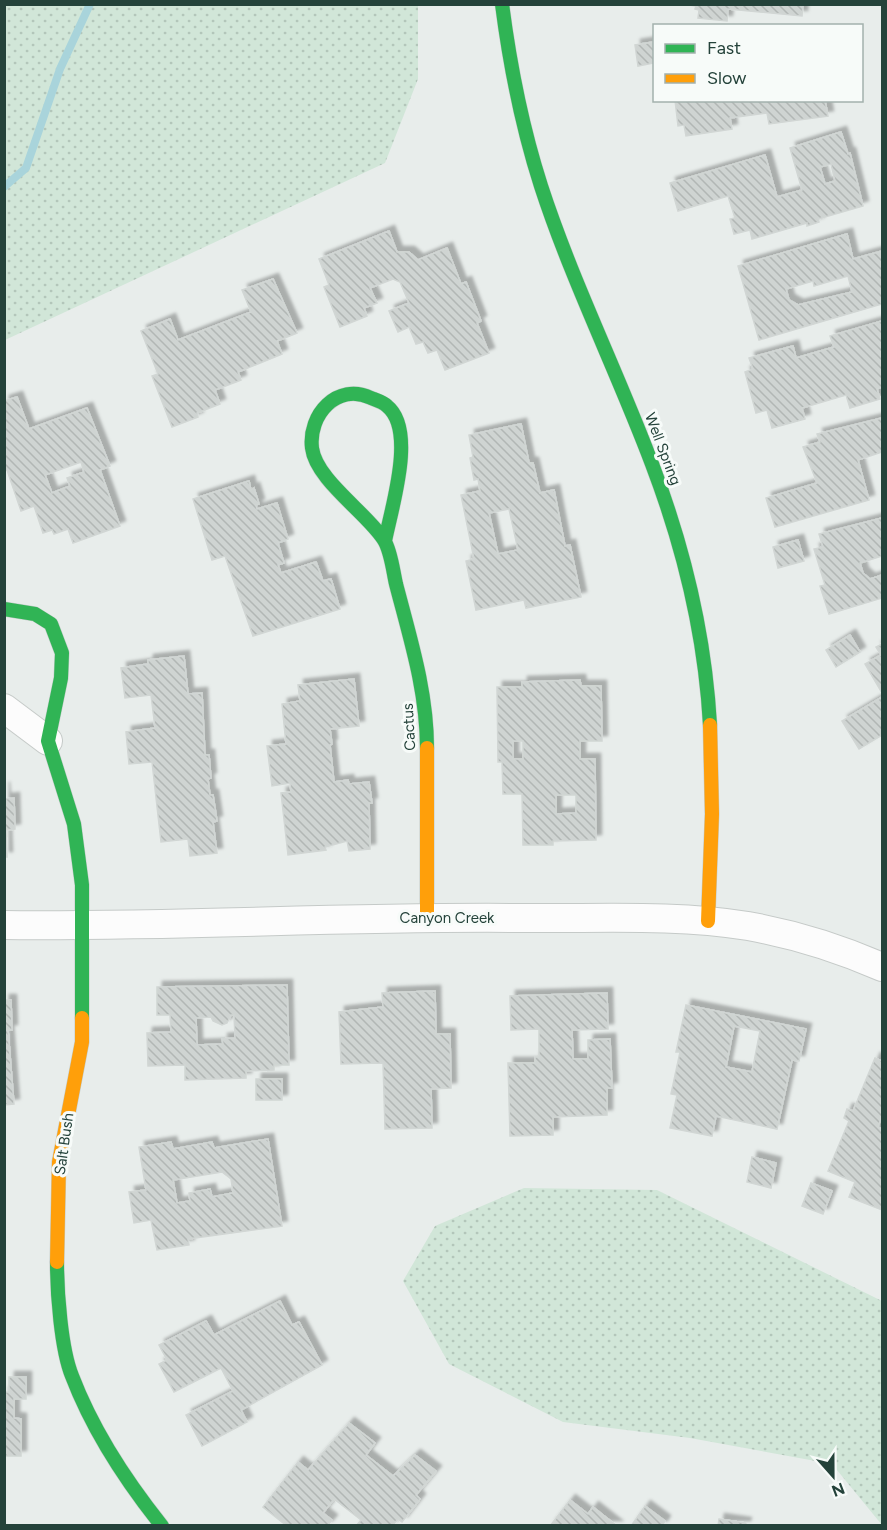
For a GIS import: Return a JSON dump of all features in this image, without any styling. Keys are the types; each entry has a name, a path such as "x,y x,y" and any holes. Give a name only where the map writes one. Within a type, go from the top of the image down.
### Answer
{"street":[{"name":"Well Spring","path":"502,4 519,107 542,189 650,460 685,564 706,671 712,718 714,822 708,921"},
{"name":"Cactus","path":"385,541 322,471 312,449 314,420 327,403 349,394 367,396 388,406 399,426 402,454 385,541 422,682 427,732 428,917"},
{"name":"Salt Bush","path":"4,609 35,614 51,624 62,653 61,678 48,741 74,824 82,885 82,1042 59,1162 57,1294 71,1375 111,1455 133,1490 162,1526"},
{"path":"4,708 48,741"},
{"name":"Canyon Creek","path":"4,925 83,926 428,917 708,921 750,927 850,953 882,968"}],"green space":[{"path":"4,5 418,5 418,79 385,163 5,340"},
{"path":"524,1188 657,1190 882,1301 882,1525 832,1464 690,1438 563,1422 449,1364 403,1281 435,1226"}],"building":[{"path":"803,4 802,16 728,9 727,21 698,18 699,10 695,9 696,6 689,5"},
{"path":"653,42 653,63 638,66 635,45"},
{"path":"675,102 825,102 828,116 769,124 767,113 730,118 732,129 686,136 684,125 678,126"},
{"path":"841,132 848,154 850,153 863,206 818,219 819,222 807,226 807,223 752,239 750,230 734,234 730,219 735,218 728,196 678,211 670,183 765,155 777,197 802,190 790,148","holes":["831,164 835,181 825,184 820,167"]},
{"path":"389,231 397,252 409,252 418,260 447,248 461,284 466,282 481,321 477,323 489,353 445,370 437,350 428,353 423,342 416,344 409,327 398,332 389,311 409,303 400,282 393,279 370,288 377,303 364,308 367,316 340,327 324,287 329,285 319,259"},
{"path":"847,234 853,259 882,251 882,304 759,340 738,266","holes":["848,276 852,292 798,305 789,300 786,289 813,281 814,286"]},
{"path":"273,279 297,333 277,341 282,354 238,372 241,380 215,390 220,404 197,413 198,417 172,427 152,376 158,374 141,331 170,319 178,340 251,312 242,290"},
{"path":"882,321 882,387 877,389 880,399 850,408 846,395 802,408 805,419 772,428 767,410 756,413 745,372 753,369 749,358 793,346 796,358 834,347 830,336"},
{"path":"17,397 29,429 87,408 110,466 100,470 120,526 73,543 68,529 54,534 52,530 43,533 34,506 21,511 7,470 4,471 4,401","holes":["81,462 84,472 67,478 70,486 52,493 45,475"]},
{"path":"882,418 882,452 858,460 869,500 775,527 766,498 817,483 803,447 820,442 817,434"},
{"path":"521,424 529,463 533,463 540,493 554,490 565,546 570,545 581,597 526,608 524,600 476,610 466,561 474,559 461,495 480,491 478,479 474,480 469,435","holes":["509,509 518,550 498,554 489,513"]},
{"path":"249,481 259,504 256,505 257,509 277,503 288,539 278,543 284,563 278,565 281,573 316,562 323,581 331,579 340,609 253,636 225,556 212,560 193,499"},
{"path":"882,518 882,556 860,563 863,573 870,579 882,575 882,598 829,614 820,586 825,585 814,549 823,547 819,534"},
{"path":"798,540 804,561 778,568 773,547"},
{"path":"850,635 860,652 836,667 826,650"},
{"path":"882,644 882,693 865,664 881,655 876,647"},
{"path":"184,656 188,694 202,693 205,755 209,755 211,778 208,779 217,821 213,822 217,853 190,856 188,839 161,842 152,762 129,764 126,732 155,728 151,695 125,698 121,668 148,664 148,660"},
{"path":"354,679 359,726 330,729 332,744 330,745 334,782 348,780 349,784 369,782 372,803 369,803 370,849 349,851 347,841 325,847 326,850 288,855 281,793 291,792 290,783 272,786 267,746 286,744 282,704 300,701 298,685"},
{"path":"580,680 581,686 601,686 602,741 580,741 580,759 595,759 596,840 553,841 553,845 523,845 522,794 503,794 502,762 498,762 497,687 522,687 522,682","holes":["513,741 523,741 523,759 513,759","556,795 576,795 576,813 556,814"]},
{"path":"882,697 882,735 859,749 842,721"},
{"path":"4,787 5,799 14,798 15,829 6,830 7,857 4,857"},
{"path":"287,985 289,1065 274,1065 274,1070 246,1071 246,1078 185,1080 185,1065 148,1066 147,1033 171,1032 170,1015 157,1015 157,987","holes":["231,1015 234,1015 235,1038 222,1039 223,1044 197,1045 196,1018 211,1017 213,1021 222,1025 227,1023"]},
{"path":"435,991 436,1034 450,1034 451,1088 431,1089 432,1128 385,1129 383,1063 341,1064 339,1012 383,1007 382,993"},
{"path":"607,993 608,1029 572,1030 573,1059 588,1059 588,1040 610,1039 612,1088 607,1088 607,1115 553,1117 553,1135 510,1136 508,1063 535,1063 535,1057 539,1057 539,1029 511,1030 510,996"},
{"path":"4,1000 11,1000 12,1030 8,1030 14,1104 4,1105"},
{"path":"686,1005 806,1029 799,1061 792,1060 777,1129 716,1116 712,1136 670,1128 677,1095 671,1094 680,1052 676,1052","holes":["734,1026 760,1031 752,1072 726,1067"]},
{"path":"875,1058 882,1061 882,1115 878,1127 882,1129 882,1210 849,1197 855,1182 828,1171 849,1121 844,1118 847,1109 853,1111"},
{"path":"256,1079 282,1079 282,1100 256,1100"},
{"path":"268,1139 282,1226 188,1239 189,1245 157,1250 151,1220 134,1223 129,1192 146,1190 139,1147 171,1142 173,1149 212,1142 214,1148","holes":["222,1172 231,1179 233,1193 212,1197 210,1189 189,1193 190,1201 177,1203 173,1180"]},
{"path":"752,1157 776,1163 771,1188 747,1182"},
{"path":"811,1183 832,1191 823,1214 802,1206"},
{"path":"280,1301 292,1325 299,1322 322,1365 241,1410 247,1422 202,1446 186,1415 233,1391 221,1368 174,1392 159,1364 167,1360 159,1345 206,1321 214,1335"},
{"path":"9,1377 26,1377 26,1399 14,1399 14,1418 21,1419 21,1456 4,1456 4,1392 9,1392"},
{"path":"349,1423 375,1443 366,1455 393,1476 415,1455 436,1471 416,1495 420,1499 402,1522 398,1519 392,1526 356,1526 361,1520 334,1499 323,1513 332,1520 327,1526 287,1526 263,1507 298,1462 308,1470"},
{"path":"570,1500 588,1514 593,1507 617,1526 550,1526"},
{"path":"645,1506 665,1521 662,1526 631,1526"},
{"path":"719,1519 746,1523 745,1526 718,1526"}],"waterway":[{"path":"4,187 26,168 60,69 90,4"}],"traffic: fast":[{"path":"502,4 517,96 541,186 566,256 652,464 674,528 698,625 710,725"},
{"path":"385,541 400,470 400,433 396,417 377,400 359,394 347,394 336,398 320,413 312,436 312,448 323,472 376,530 388,550 421,685 427,748"},
{"path":"4,609 35,614 51,624 62,653 61,678 48,741 74,824 82,885 82,1018"},
{"path":"57,1262 62,1336 72,1376 111,1455 162,1526"}],"traffic: slow":[{"path":"708,921 712,814 710,725"},
{"path":"427,748 427,917"},
{"path":"57,1262 59,1162 82,1042 82,1018"}]}
